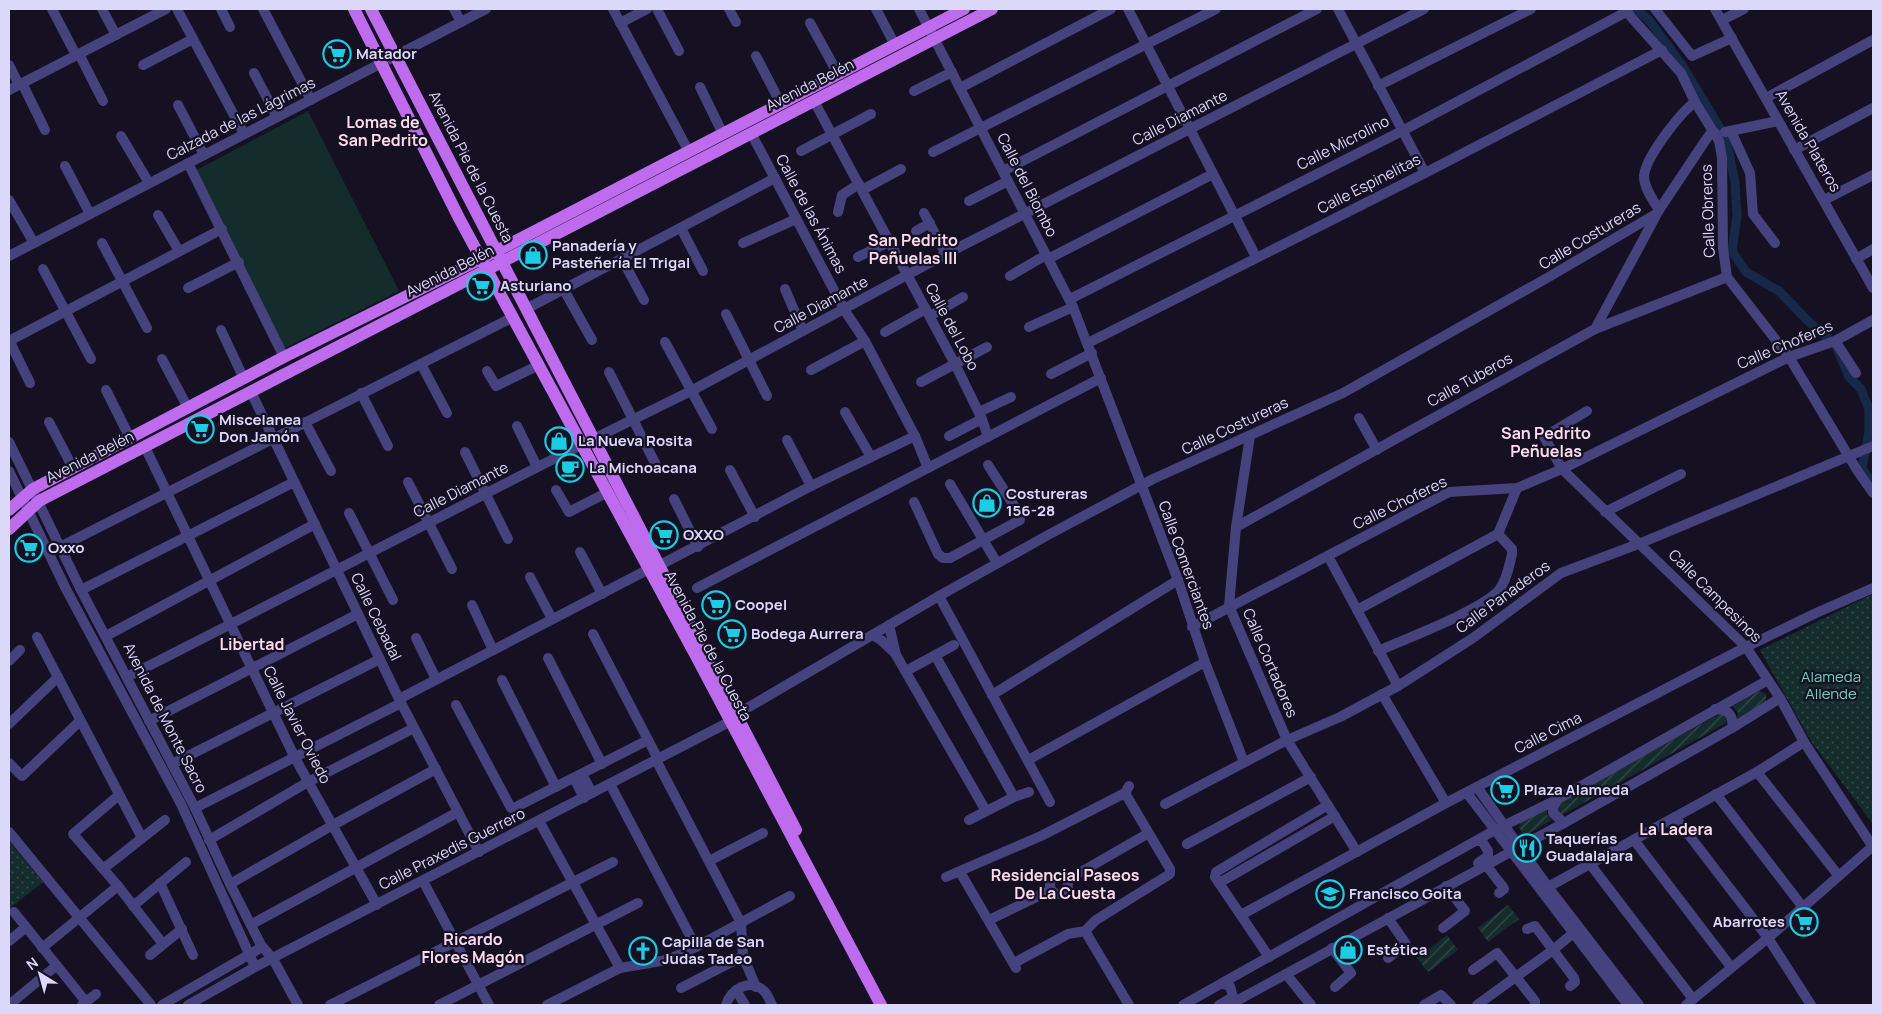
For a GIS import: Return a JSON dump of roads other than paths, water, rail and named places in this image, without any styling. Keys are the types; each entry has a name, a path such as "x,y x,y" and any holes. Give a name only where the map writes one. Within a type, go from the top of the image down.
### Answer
{"main road":[{"name":"Avenida Pie de la Cuesta","path":"354,9 482,259 539,365 588,441 608,492 654,567"},
{"name":"Avenida Pie de la Cuesta","path":"371,9 526,309 588,441 845,927 891,1005"},
{"name":"Avenida Belén","path":"9,529 39,501 752,134 814,101 932,32 964,9"},
{"name":"Avenida Belén","path":"9,510 33,489 284,356 482,259 895,45 992,9"},
{"name":"Avenida Pie de la Cuesta","path":"734,718 881,1005"}],"street":[{"path":"52,9 103,102"},
{"path":"102,9 116,35"},
{"path":"9,90 116,35 154,12 166,9"},
{"path":"177,9 244,134"},
{"path":"220,9 230,27"},
{"path":"263,9 311,100"},
{"path":"454,9 461,22"},
{"name":"Calzada de las Lágrimas","path":"9,256 486,9"},
{"path":"612,9 689,152"},
{"path":"620,23 647,9"},
{"path":"657,9 678,51"},
{"path":"729,9 736,22"},
{"path":"876,9 895,45"},
{"name":"Calle del Biombo","path":"919,9 1072,303 1100,378"},
{"path":"960,88 1111,9"},
{"path":"1128,9 1256,257"},
{"path":"934,152 1216,9"},
{"path":"1003,171 1317,9"},
{"path":"1338,9 1425,173"},
{"name":"Calle Diamante","path":"127,677 588,441 691,391 845,310 946,254 1424,9"},
{"path":"1378,86 1531,9"},
{"path":"1655,9 1692,56 1732,38"},
{"name":"Avenida Plateros","path":"1715,9 1873,288"},
{"path":"1722,20 1744,9"},
{"name":"Calle Obreros","path":"1626,10 1681,74 1694,102 1715,133 1721,150 1723,248 1727,277 1789,357 1848,456 1873,493"},
{"name":"Calle Microlino","path":"1029,327 1234,214 1402,131 1626,10"},
{"path":"810,23 838,74"},
{"path":"143,65 193,39"},
{"path":"1766,98 1873,40"},
{"name":"Calle Espinelitas","path":"1088,342 1425,173 1662,50"},
{"path":"756,56 780,104"},
{"path":"9,65 45,130"},
{"path":"914,91 952,72"},
{"path":"254,73 277,117"},
{"path":"700,87 723,134"},
{"name":"Calle del Lobo","path":"814,101 955,364 981,415 988,437"},
{"path":"1596,329 1658,212 1645,185 1645,168 1681,112 1694,102"},
{"path":"178,105 204,155"},
{"path":"1794,150 1873,108"},
{"path":"800,151 871,114"},
{"path":"1715,133 1731,132 1778,121"},
{"path":"1731,132 1749,169 1753,214 1775,243"},
{"name":"Calle Costureras","path":"734,718 997,563 1140,486 1343,393 1429,346 1658,212 1710,134 1715,133"},
{"name":"Calle de las Ánimas","path":"752,134 845,310 865,341 915,436 928,468"},
{"path":"121,136 148,184"},
{"path":"188,163 239,262 284,356"},
{"path":"65,166 90,214"},
{"path":"838,212 842,195 901,169"},
{"path":"1010,276 1213,174"},
{"path":"1824,200 1873,176"},
{"path":"526,309 775,178"},
{"path":"969,201 1008,181"},
{"path":"9,200 34,243"},
{"path":"924,214 946,254"},
{"path":"158,215 179,251"},
{"path":"743,243 796,219"},
{"path":"916,231 930,224"},
{"path":"681,228 703,271"},
{"path":"30,383 9,341 124,283 222,229"},
{"path":"858,256 889,242"},
{"path":"102,243 147,328"},
{"path":"1856,259 1873,249"},
{"path":"622,259 644,300"},
{"path":"188,288 239,262"},
{"path":"43,269 91,358"},
{"name":"Calle Tuberos","path":"1236,527 1596,329 1727,277"},
{"path":"785,289 802,331"},
{"path":"564,290 592,340"},
{"path":"885,332 963,296"},
{"path":"726,314 767,396"},
{"path":"60,546 513,316"},
{"name":"Calle Choferes","path":"1192,627 1449,492 1517,488 1562,469 1789,357 1835,341 1873,320"},
{"path":"220,330 244,378"},
{"path":"811,370 865,341"},
{"path":"1835,341 1856,373"},
{"path":"665,342 712,429"},
{"path":"921,382 987,347"},
{"path":"1050,374 1092,354"},
{"path":"162,359 188,408"},
{"path":"421,364 447,413"},
{"path":"487,371 496,386 539,365"},
{"path":"609,372 632,421 656,464"},
{"path":"696,588 1100,378"},
{"name":"Calle Comerciantes","path":"1100,378 1140,486 1178,580 1192,627 1244,762"},
{"path":"106,390 130,438"},
{"name":"Calle Cebadal","path":"251,392 400,701 479,852"},
{"path":"361,393 388,446"},
{"path":"949,436 1011,397"},
{"name":"Calle Campesinos","path":"1587,411 1544,437 1562,469 1605,512 1641,543 1746,648 1780,698 1804,742 1873,846"},
{"path":"845,412 871,457"},
{"path":"1359,418 1377,450"},
{"path":"49,422 73,468"},
{"path":"305,422 331,472"},
{"path":"517,426 537,467"},
{"path":"195,808 295,758 400,701 436,679 552,619 654,567 698,547 811,486 915,436"},
{"name":"Calle Cortadores","path":"1250,436 1236,527 1229,606 1287,740 1357,852"},
{"path":"787,440 811,486"},
{"name":"Avenida de Monte Sacro","path":"9,442 81,590 195,808 262,947 273,959 298,1005"},
{"name":"Calle Javier Oviedo","path":"145,446 295,758 377,905"},
{"name":"Calle Panaderos","path":"1165,804 1287,740 1340,717 1398,686 1473,638 1561,573 1641,543 1873,446"},
{"path":"465,452 508,539"},
{"path":"914,502 938,554 943,558 950,558 1020,520 1020,515 988,465"},
{"path":"730,470 754,517"},
{"name":"Avenida de Monte Sacro","path":"9,471 66,589 181,804 248,954 256,967"},
{"path":"1605,512 1681,474"},
{"path":"81,590 294,482"},
{"path":"408,482 452,569"},
{"path":"950,484 997,563"},
{"path":"1357,610 1498,534 1517,488"},
{"path":"556,490 569,512 608,492"},
{"path":"674,500 698,547"},
{"path":"348,513 393,600"},
{"path":"106,636 315,524"},
{"path":"1378,651 1470,610 1498,591 1504,582 1512,550 1498,534"},
{"path":"580,552 602,594"},
{"path":"1328,556 1398,686"},
{"path":"530,577 552,619"},
{"path":"992,695 1178,580"},
{"name":"Calle Cima","path":"1241,916 1446,803 1746,648 1816,613 1873,588"},
{"path":"939,596 1050,802"},
{"path":"472,605 493,650"},
{"path":"149,721 358,614"},
{"path":"889,625 896,655"},
{"path":"593,634 741,923 743,956 756,986 765,992 772,1005"},
{"path":"872,635 882,640 896,655 986,810"},
{"path":"37,637 142,838"},
{"path":"416,638 436,679"},
{"path":"906,671 954,645"},
{"path":"9,662 20,650"},
{"path":"935,655 1014,797"},
{"path":"548,658 602,764"},
{"path":"172,764 380,659"},
{"path":"1028,760 1205,662"},
{"path":"9,724 58,678"},
{"path":"502,680 556,787"},
{"path":"1183,1005 1500,828 1558,799 1768,680"},
{"path":"1382,694 1446,803"},
{"path":"1229,1005 1458,880 1487,861 1564,823 1732,728 1780,698"},
{"path":"456,704 511,808 602,764 650,744"},
{"path":"1715,709 1730,713 1733,719 1732,728"},
{"name":"Calle Praxedis Guerrero","path":"197,1002 256,967 657,760 734,718"},
{"path":"9,763 22,776 80,720"},
{"path":"209,840 308,782 414,728"},
{"path":"1548,887 1757,772 1804,742"},
{"path":"230,884 436,769"},
{"path":"1757,772 1838,876"},
{"path":"578,776 588,795"},
{"path":"1187,844 1311,777"},
{"path":"610,784 696,947"},
{"path":"1477,787 1512,848 1639,1005"},
{"path":"946,877 1041,836 1127,789 1147,834 1170,869 1170,874 1165,880 1096,920 1085,931 1068,934 1015,966 960,872"},
{"path":"969,820 986,810 1029,792"},
{"path":"1467,793 1500,828"},
{"path":"1716,794 1802,906"},
{"path":"119,795 73,834 118,886 163,944"},
{"path":"1558,799 1553,807 1553,813 1564,823"},
{"path":"1218,878 1328,805"},
{"path":"252,924 458,812"},
{"path":"1218,878 1335,816"},
{"path":"1674,817 1768,938 1811,1005"},
{"path":"103,869 165,820"},
{"path":"539,821 620,968"},
{"path":"9,832 151,1005"},
{"path":"709,861 763,833"},
{"path":"989,920 1051,890 1057,894 1064,893 1068,887 1067,880 1147,834"},
{"path":"1634,840 1731,967"},
{"path":"1477,841 1486,844 1487,861 1504,889 1499,893"},
{"path":"1590,864 1689,1002 1768,938 1802,906 1873,846"},
{"path":"1512,848 1548,887 1628,1005"},
{"path":"133,906 186,862"},
{"path":"330,1005 454,940 613,862"},
{"path":"1218,878 1269,957"},
{"path":"423,881 489,1005"},
{"path":"160,883 193,955"},
{"path":"42,948 118,886"},
{"path":"1443,928 1465,911 1446,886"},
{"path":"547,1005 620,968 667,960 696,947 790,896"},
{"path":"438,1005 638,903"},
{"path":"14,912 84,1004 96,994"},
{"path":"1388,918 1406,944 1388,958"},
{"path":"1527,929 1535,926 1575,980 1570,986"},
{"path":"9,942 25,928"},
{"path":"150,955 182,929"},
{"path":"1476,1005 1553,950 1577,930"},
{"path":"1085,931 1129,1005"},
{"path":"162,1005 262,947"},
{"path":"1332,948 1351,973 1335,987"},
{"path":"1473,970 1497,954 1535,1002 1535,1005"},
{"path":"681,988 743,956"},
{"path":"9,1005 56,966"},
{"path":"1286,974 1311,1005"},
{"path":"1219,1005 1233,996 1230,986 1223,984"},
{"path":"726,1005 728,997 736,990 746,986 756,986"},
{"path":"736,990 745,1005"},
{"path":"1424,1005 1441,995 1451,1005"},
{"path":"197,1002 210,1005"}],"waterway":[{"path":"1636,9 1649,20 1682,65 1726,138 1735,183 1737,216 1732,251 1746,272 1779,291 1836,346 1849,377 1861,389 1869,409 1869,432 1862,468 1873,484"}],"place":[{"name":"Matador","path":"337,54"},
{"name":"Panadería y Pasteñería El Trigal","path":"533,255"},
{"name":"Asturiano","path":"481,286"},
{"name":"Miscelanea Don Jamón","path":"200,429"},
{"name":"La Nueva Rosita","path":"559,441"},
{"name":"La Michoacana","path":"570,468"},
{"name":"Costureras 156-28","path":"987,503"},
{"name":"OXXO","path":"664,535"},
{"name":"Oxxo","path":"29,548"},
{"name":"Coopel","path":"716,605"},
{"name":"Bodega Aurrera","path":"732,634"},
{"name":"Plaza Alameda","path":"1505,790"},
{"name":"Taquerías Guadalajara","path":"1527,848"},
{"name":"Francisco Goita","path":"1330,894"},
{"name":"Abarrotes","path":"1804,922"},
{"name":"Estética","path":"1348,950"},
{"name":"Capilla de San Judas Tadeo","path":"643,951"}],"district":[{"name":"Lomas de San Pedrito","path":"383,131"},
{"name":"San Pedrito Peñuelas III","path":"913,249"},
{"name":"San Pedrito Peñuelas","path":"1546,442"},
{"name":"Libertad","path":"252,644"},
{"name":"La Ladera","path":"1676,829"},
{"name":"Residencial Paseos De La Cuesta","path":"1065,884"},
{"name":"Ricardo Flores Magón","path":"473,948"}],"park label":[{"name":"Alameda Allende","path":"1831,686"}]}
